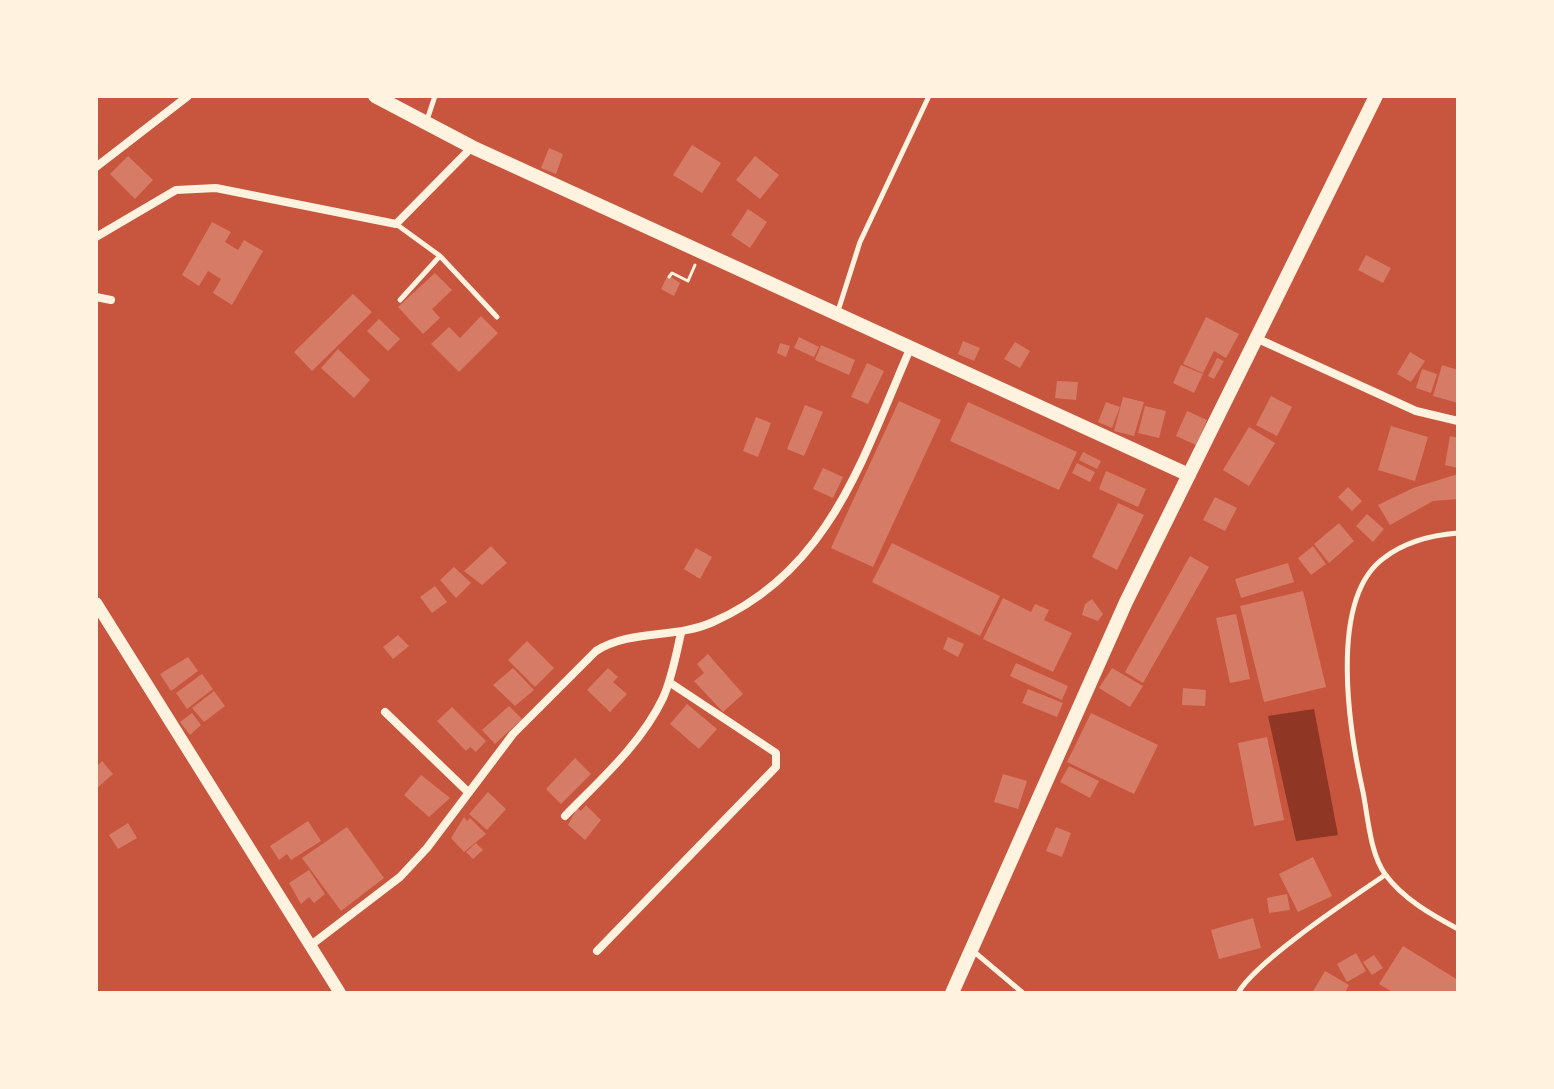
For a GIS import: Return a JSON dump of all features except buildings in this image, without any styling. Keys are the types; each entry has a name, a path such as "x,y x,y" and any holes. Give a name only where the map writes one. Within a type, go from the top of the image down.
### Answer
{"main road":[{"path":"375,96 472,147 1189,475"},
{"path":"952,993 1086,689 1376,96"}],"street":[{"path":"96,167 188,96"},
{"path":"96,237 176,190 191,187 216,188 396,224 472,147"},
{"path":"96,297 111,300"},
{"path":"1256,338 1416,411 1458,421"},
{"path":"311,945 400,877 427,848 513,734 596,651 626,638 681,633 713,622 787,574 811,549 837,513 910,349"},
{"path":"96,603 340,993"},
{"path":"565,816 639,737 669,682 681,633"},
{"path":"597,951 776,767 776,753 669,682"},
{"path":"385,712 468,792"}],"lane":[{"path":"426,125 435,96"},
{"path":"836,316 860,242 929,96"},
{"path":"396,224 440,256 497,317"},
{"path":"400,300 440,256"},
{"path":"1458,533 1427,536 1382,558 1368,577 1350,626 1346,661 1350,721 1374,846 1385,875 1409,899 1458,929"},
{"path":"1238,993 1243,984 1283,951 1385,875"},
{"path":"972,950 1023,993"}],"path":[{"path":"669,277 672,273 688,281 701,253"}],"shaded area":[{"path":"1314,709 1338,835 1296,841 1268,716"}]}
